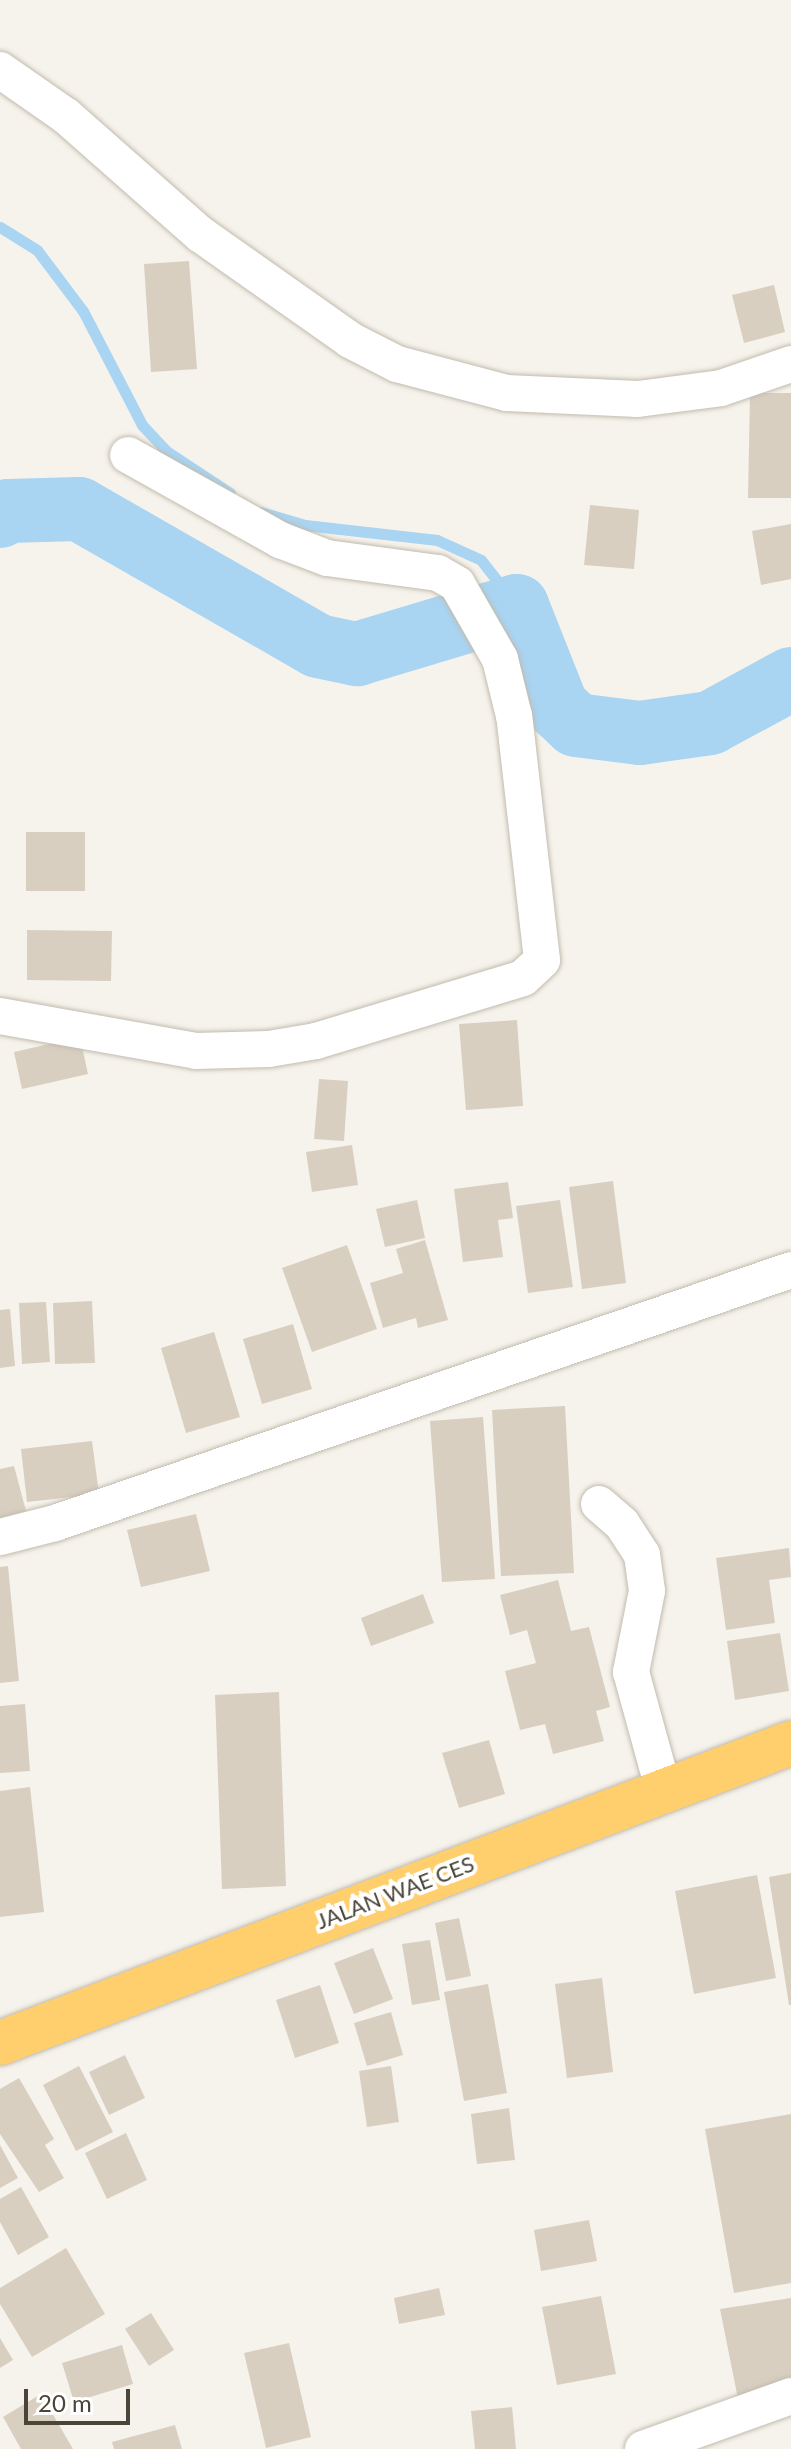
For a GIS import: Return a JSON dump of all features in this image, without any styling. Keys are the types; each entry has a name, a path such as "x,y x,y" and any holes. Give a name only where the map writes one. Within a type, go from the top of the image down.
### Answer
{"highway":[{"name":"JALAN WAE CES","path":"0,2043 663,1788 791,1743"}],"street":[{"path":"0,70 66,116 200,234 350,340 397,364 507,393 638,399 721,388 791,364"},
{"path":"0,1016 196,1051 269,1049 316,1041 523,978 542,960 514,716 500,659 457,584 438,573 327,558 280,540 128,455"},
{"path":"0,1537 55,1523 791,1270"},
{"path":"599,1504 622,1524 642,1555 646,1603 631,1672 663,1788"},
{"path":"643,2449 791,2396"}],"building":[{"path":"189,261 197,369 151,372 144,264"},
{"path":"774,285 785,332 744,343 732,295"},
{"path":"750,393 791,393 791,498 748,498"},
{"path":"590,505 639,510 634,569 584,565"},
{"path":"791,524 791,579 761,585 752,531"},
{"path":"26,832 85,832 85,891 26,891"},
{"path":"27,930 112,931 111,981 27,980"},
{"path":"517,1020 523,1106 466,1110 459,1024"},
{"path":"80,1037 88,1074 22,1089 14,1052"},
{"path":"319,1079 348,1081 344,1141 314,1139"},
{"path":"352,1145 358,1185 312,1192 306,1152"},
{"path":"613,1181 626,1283 582,1289 569,1187"},
{"path":"508,1182 513,1218 498,1220 503,1257 463,1262 454,1189"},
{"path":"417,1200 425,1238 385,1247 376,1209"},
{"path":"560,1200 573,1287 528,1293 516,1206"},
{"path":"425,1240 448,1320 418,1328 416,1318 383,1328 370,1283 403,1273 396,1249"},
{"path":"347,1245 377,1329 312,1352 282,1268"},
{"path":"92,1301 95,1363 55,1364 53,1303"},
{"path":"46,1302 50,1362 22,1364 19,1303"},
{"path":"10,1309 15,1366 0,1368 0,1310"},
{"path":"293,1324 312,1389 262,1404 243,1339"},
{"path":"214,1332 240,1417 186,1433 161,1348"},
{"path":"565,1406 574,1573 501,1576 492,1410"},
{"path":"483,1417 495,1579 442,1582 430,1421"},
{"path":"92,1441 99,1494 27,1502 21,1449"},
{"path":"14,1466 26,1511 0,1518 0,1469"},
{"path":"196,1514 210,1571 141,1587 127,1530"},
{"path":"789,1548 791,1577 769,1580 775,1623 726,1630 716,1558"},
{"path":"8,1566 19,1681 0,1683 0,1567"},
{"path":"558,1580 571,1631 589,1627 610,1707 596,1711 604,1741 553,1754 545,1724 520,1730 505,1671 536,1663 527,1630 510,1635 500,1595"},
{"path":"423,1594 434,1623 371,1646 361,1618"},
{"path":"780,1633 789,1691 735,1700 727,1641"},
{"path":"279,1692 286,1886 222,1889 215,1695"},
{"path":"25,1704 30,1771 0,1773 0,1706"},
{"path":"489,1740 505,1794 459,1808 442,1753"},
{"path":"30,1787 44,1912 0,1917 0,1791"},
{"path":"791,1873 791,2005 789,2005 769,1877"},
{"path":"757,1875 776,1978 694,1994 675,1891"},
{"path":"459,1918 471,1976 446,1981 435,1923"},
{"path":"430,1940 440,2000 412,2005 402,1944"},
{"path":"373,1948 393,1999 354,2014 334,1963"},
{"path":"602,1978 613,2072 567,2078 555,1984"},
{"path":"488,1984 507,2093 464,2101 444,1992"},
{"path":"320,1985 339,2043 295,2058 276,2000"},
{"path":"391,2012 403,2055 367,2066 354,2023"},
{"path":"125,2055 145,2098 109,2115 89,2072"},
{"path":"79,2066 113,2132 76,2151 43,2085"},
{"path":"391,2066 399,2122 367,2127 359,2071"},
{"path":"19,2078 54,2139 45,2145 64,2178 39,2192 0,2134 0,2089"},
{"path":"509,2108 515,2160 477,2164 471,2114"},
{"path":"791,2114 791,2283 734,2293 705,2129"},
{"path":"126,2133 147,2180 107,2199 85,2153"},
{"path":"0,2145 18,2178 0,2188"},
{"path":"21,2187 49,2237 18,2255 0,2222 0,2199"},
{"path":"589,2220 597,2261 541,2271 534,2230"},
{"path":"66,2248 105,2314 32,2357 0,2304 0,2288"},
{"path":"439,2288 445,2315 399,2324 394,2298"},
{"path":"601,2296 616,2374 557,2385 542,2307"},
{"path":"791,2298 791,2381 738,2399 720,2309"},
{"path":"151,2313 174,2350 149,2366 125,2329"},
{"path":"0,2338 13,2360 0,2368"},
{"path":"289,2343 311,2437 266,2448 244,2353"},
{"path":"122,2345 133,2384 74,2402 62,2363"},
{"path":"41,2394 73,2449 21,2449 3,2417"},
{"path":"512,2407 516,2449 475,2449 471,2411"},
{"path":"175,2425 182,2449 114,2449 112,2442"}],"waterway":[{"path":"0,227 37,250 83,311 142,425 165,450 230,493"},
{"path":"0,516 8,511 79,509 318,646 357,654 517,606 557,707 576,725 640,733 710,723 791,679"},
{"path":"261,512 305,525 437,540 481,560 517,606"}]}
